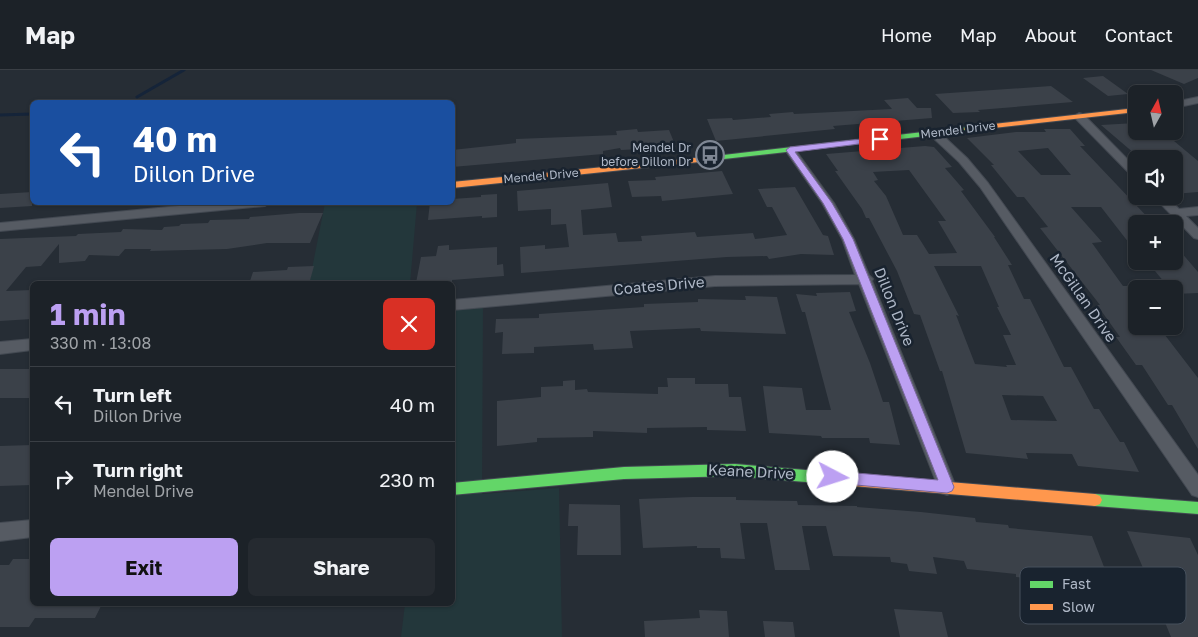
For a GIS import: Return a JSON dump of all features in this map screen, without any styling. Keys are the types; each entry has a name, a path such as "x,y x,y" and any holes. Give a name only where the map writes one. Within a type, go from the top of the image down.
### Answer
{"street":[{"path":"1183,103 1198,100"},
{"name":"Mendel Drive","path":"455,185 649,166 1128,111"},
{"path":"1079,116 1128,166"},
{"name":"McGillan Drive","path":"934,133 984,185 1198,489"},
{"name":"Dillon Drive","path":"790,150 839,221 866,279 947,487"},
{"path":"0,227 233,205"},
{"path":"1167,205 1198,235"},
{"path":"1175,213 1198,210"},
{"name":"Coates Drive","path":"455,305 715,281 866,279"},
{"path":"0,348 30,345"},
{"name":"Keane Drive","path":"455,489 624,473 696,470 776,472 1198,508"},
{"path":"0,532 30,529"}],"green space":[{"path":"325,205 417,205 410,281 310,281"},
{"path":"483,306 482,494 559,488 562,637 401,637 405,606 455,606 455,309"}],"building":[{"path":"1151,70 1198,70 1198,78 1184,84"},
{"path":"1103,76 1128,94 1108,96 1083,78"},
{"path":"1051,86 1073,102 953,113 935,94"},
{"path":"908,98 917,108 931,108 932,118 833,126 835,129 716,141 707,119 732,118 733,120 771,117 769,114 793,112 794,114 892,109 884,100"},
{"path":"1128,123 1128,140 1173,140 1198,161 1198,192 1183,193 1183,150 1130,150 1101,125"},
{"path":"637,129 638,132 669,130 676,147 621,150 620,148 603,151 603,154 455,167 455,150 516,143 516,139 617,135 616,131"},
{"path":"1044,129 1070,129 1085,146 1080,146 1128,197 1128,205 1136,205 1145,215 1128,215 1128,242 1101,207 1071,207 1102,242 1092,243 1123,286 1128,286 1128,335 1165,335 1198,378 1198,449 1172,405 1168,405 1142,365 1136,365 1116,337 1120,337 1097,305 1100,305 1040,228 1048,227 1024,197 1017,197 991,165 994,165 967,138 1016,132 1046,132","holes":["1048,148 1071,175 1041,175 1018,151"]},
{"path":"925,146 934,147 952,167 945,168 964,190 961,191 995,237 1012,265 1008,265 1024,299 1030,299 1064,367 1071,367 1094,409 1099,409 1120,442 1124,442 1139,472 1078,466 1072,454 1026,453 1028,459 966,453 942,371 940,371 920,315 914,314 897,271 869,218 866,218 826,154","holes":["909,170 946,221 938,221 957,253 929,254 917,235 903,235 886,196 874,181 878,180 873,172","934,266 981,266 999,307 997,307 1011,335 1003,335 1016,365 1006,365 1007,367 975,364 956,315 959,316","1002,395 1043,396 1057,421 1011,420"]},
{"path":"722,171 733,194 662,201 661,196 632,197 628,181 656,180 655,177"},
{"path":"608,183 612,207 581,210 583,235 616,233 618,242 642,241 641,236 695,232 697,237 753,233 755,239 787,235 772,207 767,207 758,189 795,187 823,235 828,236 834,255 801,254 769,259 767,256 727,257 521,273 520,247 545,245 545,249 569,247 566,224 551,225 551,209 518,211 517,191"},
{"path":"30,192 30,205 32,206 0,208 0,194"},
{"path":"497,194 497,217 482,218 482,216 428,220 430,205 455,205 455,199 481,197 481,195"},
{"path":"323,213 310,243 267,243 227,249 150,251 151,249 125,249 119,256 89,255 85,261 59,263 59,244 41,266 26,267 6,291 30,290 30,319 0,321 0,239 76,236 78,234 121,232 123,229 162,230 164,227 179,226 181,224 208,223 210,220 249,219 250,217"},
{"path":"449,245 449,250 497,247 497,265 503,264 504,276 452,281 416,281 421,257 436,256 438,246"},
{"path":"1183,254 1198,272 1198,293 1183,294 1183,280 1162,280 1155,271 1183,270"},
{"path":"314,266 310,281 250,281 253,272 287,270 288,267"},
{"path":"850,292 856,311 849,312 870,363 883,402 889,402 900,445 870,443 869,438 822,438 821,436 769,433 763,386 802,388 806,410 831,410 805,312 802,312 796,294 817,296 816,293"},
{"path":"745,296 777,297 786,334 701,331 700,328 630,331 633,348 594,350 593,344 534,347 534,353 502,354 503,332 495,333 496,319 539,318 539,314 644,307 644,304 698,302 698,299 746,300"},
{"path":"0,369 30,369 30,398 0,398"},
{"path":"667,378 695,378 695,384 728,384 729,397 741,397 746,431 707,430 707,427 647,428 647,433 593,431 593,437 537,438 537,442 497,446 497,401 541,397 541,387 563,386 563,381 575,380 575,390 587,389 588,392 658,394 658,387 668,387"},
{"path":"30,445 30,485 0,486 0,446"},
{"path":"736,497 736,500 797,501 798,505 857,506 975,518 976,522 1008,525 1009,528 1092,536 1104,567 1020,567 1020,577 1016,577 1016,574 967,569 964,561 933,557 937,574 909,571 907,564 891,562 890,557 833,556 826,526 802,526 810,570 775,570 767,523 740,523 745,559 721,558 720,548 697,548 697,546 643,548 639,499"},
{"path":"569,504 620,505 621,555 577,555 578,526 568,526"},
{"path":"1127,531 1190,538 1198,555 1198,637 1171,637 1166,624 1186,624 1186,567 1143,567"},
{"path":"13,559 30,559 30,606 101,606 95,618 35,618 29,627 0,627 0,565 9,565"},
{"path":"894,609 942,612 948,637 900,637"},
{"path":"699,610 727,611 729,637 645,637 644,621 700,618"},
{"path":"763,621 793,622 795,637 765,637"}],"waterway":[{"path":"137,97 184,70"},
{"path":"0,115 30,114"}],"traffic: fast":[{"path":"715,158 967,129"},
{"path":"455,489 624,473 735,470 841,479"},
{"path":"1095,500 1198,508"}],"traffic: slow":[{"path":"967,129 1128,111"},
{"path":"455,185 715,158"},
{"path":"841,479 1095,500"}],"place":[{"name":"Mendel Dr before Dillon Dr","path":"710,155"}],"route":[{"path":"833,477 947,487 866,279 848,239 828,203 790,150 880,139"}]}
